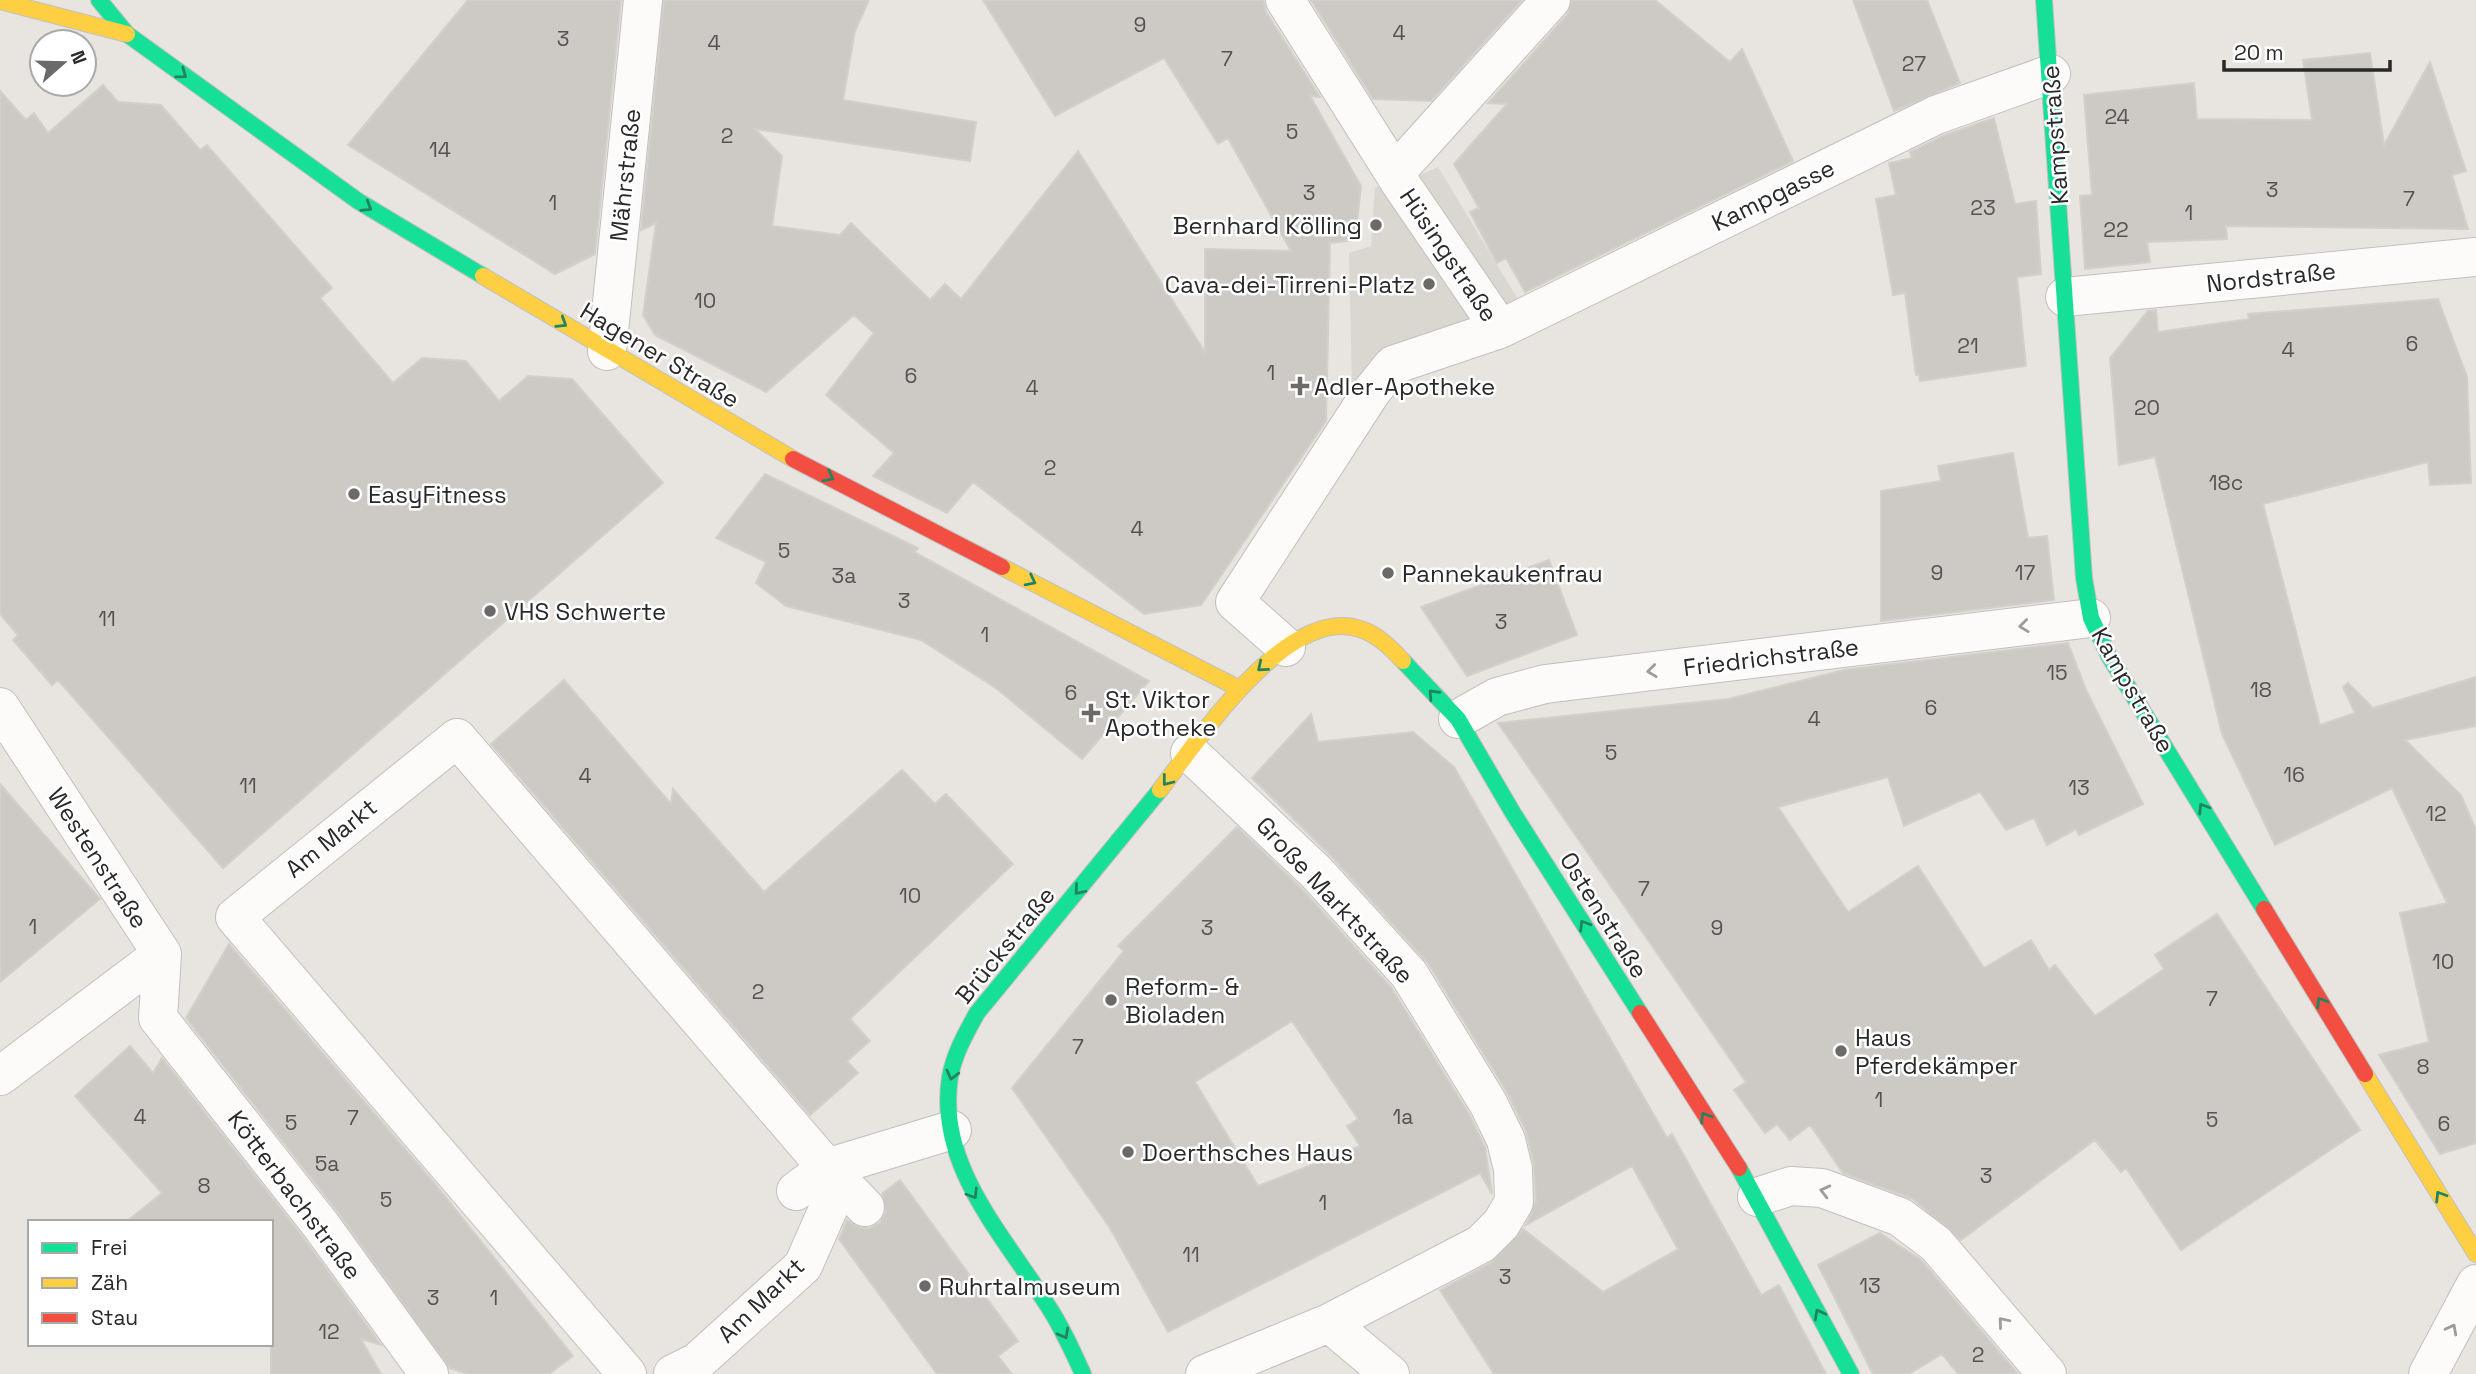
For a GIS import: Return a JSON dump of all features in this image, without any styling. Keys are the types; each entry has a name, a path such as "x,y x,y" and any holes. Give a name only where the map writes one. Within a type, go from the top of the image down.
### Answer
{"street":[{"name":"Hagener Straße","path":"99,0 127,34 358,201 768,446 1238,688"},
{"name":"Mährstraße","path":"607,351 643,0"},
{"name":"Hüsingstraße","path":"1285,0 1395,173 1500,329 1393,365 1372,391 1235,602 1286,647"},
{"path":"1395,173 1551,0"},
{"name":"Kampstraße","path":"2044,0 2084,578 2091,618 2109,656 2476,1254"},
{"path":"0,1 127,34"},
{"name":"Kampgasse","path":"1500,329 1936,115 2051,75"},
{"name":"Nordstraße","path":"2065,297 2476,257"},
{"name":"Friedrichstraße","path":"1458,719 1497,697 1545,684 2091,618"},
{"name":"Ostenstraße","path":"1238,688 1286,647 1327,627 1359,628 1386,643 1458,719 1513,813 1757,1198 1851,1374"},
{"name":"Brückstraße","path":"1083,1374 1042,1296 968,1185 957,1155 948,1087 959,1046 977,1013 1190,753 1238,688"},
{"name":"Westenstraße","path":"0,708 162,954 159,1018"},
{"name":"Am Markt","path":"627,1374 235,917 457,738 827,1168 865,1207"},
{"name":"Große Marktstraße","path":"1190,753 1316,872 1409,974 1488,1103 1506,1140 1513,1169 1514,1202 1501,1224 1480,1244 1329,1323 1205,1374"},
{"path":"0,1076 162,954"},
{"name":"Kötterbachstraße","path":"159,1018 320,1224 429,1374"},
{"path":"796,1191 827,1168 952,1129"},
{"name":"Am Markt","path":"673,1374 697,1362 803,1266 832,1200 827,1168"},
{"path":"1757,1198 1791,1186 1822,1188 1900,1217 1936,1244 2047,1374"},
{"path":"2428,1374 2476,1284"},
{"path":"1329,1323 1391,1374"}],"shaded area":[{"name":"Cava-dei-Tirreni-Platz","path":"1438,167 1528,316 1352,387 1349,253 1371,246 1375,187 1401,184"}],"building":[{"path":"468,0 621,0 595,254 555,274 348,145"},
{"path":"664,0 869,0 855,31 843,100 976,122 970,161 755,129 782,156 772,226 840,235 851,223 930,300 945,284 961,299 1078,151 1205,352 1205,249 1291,251 1228,138 1218,144 1164,58 1055,116 983,0 1263,0 1266,12 1320,97 1310,96 1361,186 1355,240 1330,243 1326,421 1201,605 1144,614 973,482 947,513 873,476 894,453 826,395 874,333 854,315 766,392 655,335 643,315 656,223 641,230"},
{"path":"1311,0 1522,0 1431,101 1373,99"},
{"path":"1572,0 1655,0 1730,62 1742,49 1793,161 1525,292 1506,258 1497,263 1470,212 1479,208 1454,164 1507,104 1488,103 1567,15"},
{"path":"1853,0 1927,0 1960,83 1894,111"},
{"path":"2370,53 2384,145 2430,62 2466,171 2452,175 2468,229 2226,226 2227,239 2147,242 2150,262 2085,269 2080,196 2092,195 2084,95 2194,83 2197,119 2312,120 2303,60"},
{"path":"103,85 118,102 161,105 200,150 207,145 332,288 320,298 393,383 422,358 466,361 499,401 528,376 572,379 663,483 223,868 58,680 52,685 13,640 18,635 0,614 0,91 26,120 34,113 48,133 88,98 98,98 98,89"},
{"path":"1994,118 2015,204 2036,201 2041,274 2017,277 2026,366 1920,381 1919,375 1916,375 1905,293 1893,295 1876,199 1896,195 1889,163 1912,158 1910,152 1945,135"},
{"path":"2438,299 2467,377 2471,483 2430,485 2428,462 2263,504 2320,725 2355,713 2343,687 2348,683 2373,708 2476,677 2476,726 2405,740 2461,795 2476,830 2476,1143 2440,1154 2379,1055 2429,1042 2400,913 2447,903 2392,788 2275,845 2222,734 2155,457 2119,465 2110,358 2148,311 2156,310 2158,332 2249,319 2248,314"},
{"path":"2013,453 2028,538 2047,536 2054,600 1881,621 1881,491 1941,481 1938,466"},
{"path":"765,474 918,548 914,552 1149,681 1082,759 997,689 921,640 786,606 756,583 766,562 716,538"},
{"path":"1549,560 1577,635 1467,676 1421,607"},
{"path":"2068,643 2086,690 2143,804 2079,835 2076,829 2047,845 2034,818 2006,830 1980,792 1904,826 1888,777 1778,807 1848,912 1918,866 1984,968 2031,940 2049,970 2055,965 2095,1016 2164,969 2155,955 2217,914 2360,1130 2181,1250 2126,1168 2121,1172 2095,1140 1961,1240 1913,1199 1843,1173 1810,1125 1790,1140 1777,1124 1765,1133 1734,1090 1746,1082 1498,723 1728,699 1844,670"},
{"path":"564,680 671,804 673,789 764,892 902,770 935,804 946,794 1013,864 850,1019 870,1041 847,1061 858,1073 810,1115 491,744"},
{"path":"1311,714 1318,742 1413,732 1454,767 1667,1138 1672,1134 1761,1295 1779,1285 1826,1374 1494,1374 1440,1290 1491,1263 1523,1229 1603,1292 1678,1249 1632,1166 1526,1225 1536,1201 1534,1164 1526,1131 1507,1092 1428,963 1332,857 1252,778"},
{"path":"0,784 100,899 0,982"},
{"path":"1237,827 1300,887 1391,987 1469,1114 1485,1147 1492,1194 1480,1173 1168,1332 1110,1228 1012,1088 1124,951 1118,946","holes":["1292,1021 1358,1119 1347,1126 1360,1146 1258,1186 1195,1082"]},
{"path":"229,944 435,1184 573,1356 549,1374 468,1374 449,1368 337,1211 186,1018"},
{"path":"130,1046 153,1073 162,1058 303,1237 381,1345 361,1339 381,1374 271,1374 273,1220 128,1220 162,1193 75,1096"},
{"name":"Ruhrtalmuseum","path":"900,1180 1018,1341 998,1356 1012,1374 937,1374 839,1239 847,1220 860,1228 870,1228 880,1223 886,1212 882,1194"},
{"path":"1880,1233 1921,1260 2018,1374 1958,1374 1942,1354 1909,1374 1873,1374 1818,1265"}],"traffic: fast":[{"path":"99,0 127,34 358,201 483,276"},
{"path":"2044,0 2084,578 2091,618 2109,656 2264,909"},
{"path":"1403,661 1458,719 1513,813 1640,1013"},
{"path":"1083,1374 1057,1320 993,1224 963,1169 953,1140 948,1109 950,1077 957,1052 977,1013 1160,790"},
{"path":"1739,1168 1851,1374"}],"traffic: slow":[{"path":"0,1 127,34"},
{"path":"483,276 793,459"},
{"path":"1002,567 1238,688"},
{"path":"1160,790 1220,711 1246,682 1274,656 1303,637 1332,627 1360,629 1389,646 1403,661"},
{"path":"2365,1074 2476,1254"}],"traffic: jam":[{"path":"793,459 1002,567"},
{"path":"2264,909 2365,1074"},
{"path":"1640,1013 1739,1168"}],"place":[{"name":"Bernhard Kölling","path":"1376,225"},
{"name":"Cava-dei-Tirreni-Platz","path":"1429,284"},
{"name":"Adler-Apotheke","path":"1300,386"},
{"name":"EasyFitness","path":"354,494"},
{"name":"Pannekaukenfrau","path":"1388,573"},
{"name":"VHS Schwerte","path":"490,611"},
{"name":"St. Viktor Apotheke","path":"1091,713"},
{"name":"Reform- & Bioladen","path":"1111,1000"},
{"name":"Haus Pferdekämper","path":"1841,1051"},
{"name":"Doerthsches Haus","path":"1128,1152"},
{"name":"Ruhrtalmuseum","path":"925,1286"}]}
